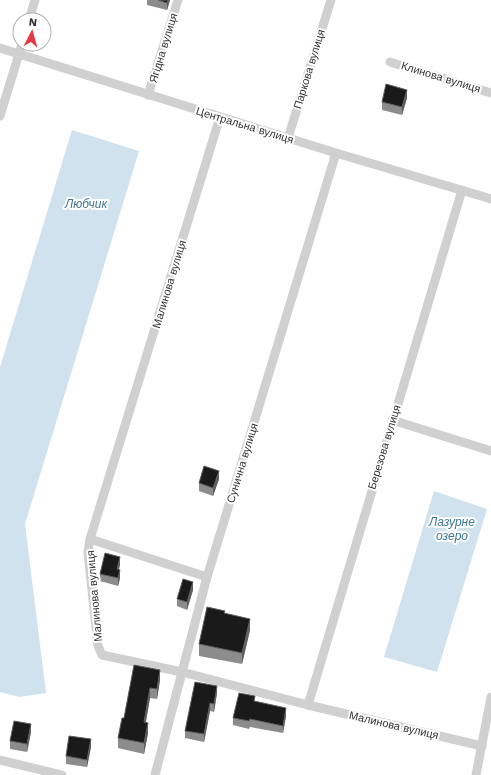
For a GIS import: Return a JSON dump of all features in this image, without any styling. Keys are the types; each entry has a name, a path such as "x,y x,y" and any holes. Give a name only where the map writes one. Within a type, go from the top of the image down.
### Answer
{"street":[{"path":"31,12 35,0"},
{"name":"Ягідна вулиця","path":"148,95 178,0"},
{"name":"Паркова вулиця","path":"288,138 330,0"},
{"name":"Центральна вулиця","path":"0,48 336,153 491,199"},
{"path":"0,116 18,54"},
{"name":"Клинова вулиця","path":"390,62 491,93"},
{"name":"Малинова вулиця","path":"220,117 90,539 88,553 98,646 102,655 182,672 308,705 482,746"},
{"name":"Сунична вулиця","path":"155,775 207,577 336,153"},
{"name":"Березова вулиця","path":"308,705 462,190"},
{"path":"392,420 491,451"},
{"path":"90,539 207,577"},
{"path":"476,775 491,697"},
{"path":"0,760 62,775"}],"water":[{"name":"Любчик","path":"72,130 139,151 25,524 46,693 20,697 0,692 0,367"},
{"name":"Лазурне озеро","path":"434,491 487,509 437,672 384,657"}],"building":[{"path":"158,0 168,0 167,3"},
{"path":"386,84 407,90 402,107 382,102"},
{"path":"204,466 219,471 213,488 199,483"},
{"path":"105,553 120,557 117,569 120,570 118,578 100,574"},
{"path":"183,579 193,582 187,602 177,599"},
{"path":"207,607 225,611 224,613 250,619 242,653 199,644"},
{"path":"134,665 160,670 157,689 150,688 144,722 148,723 144,743 118,738 122,718 124,718"},
{"path":"195,682 217,686 214,704 210,703 204,734 185,731"},
{"path":"239,693 255,696 254,701 286,708 283,726 250,719 249,721 233,718"},
{"path":"14,721 31,724 27,744 10,741"},
{"path":"69,736 91,739 87,760 66,756"}]}
